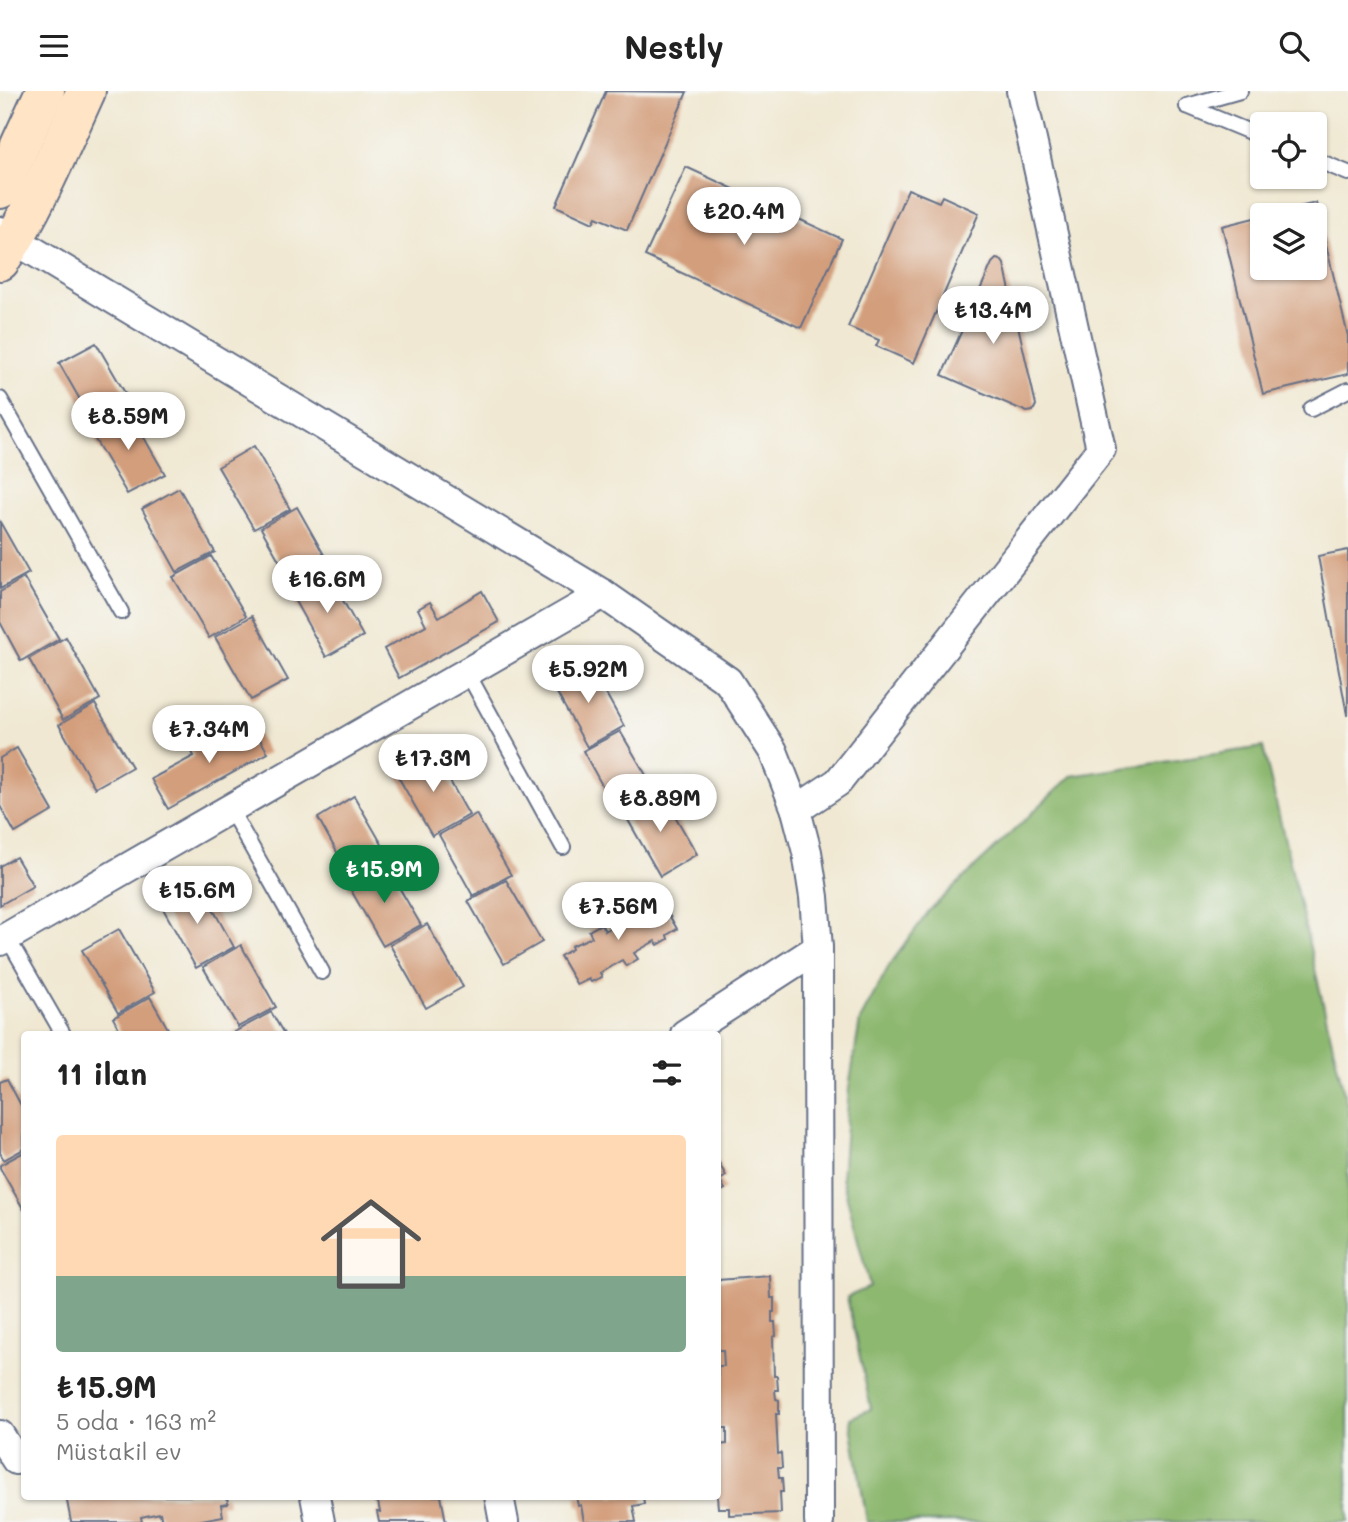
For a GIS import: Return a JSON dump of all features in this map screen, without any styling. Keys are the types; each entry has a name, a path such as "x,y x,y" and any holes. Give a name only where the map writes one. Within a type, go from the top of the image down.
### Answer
{"street":[{"path":"0,189 45,91"},
{"path":"86,91 56,155 5,244 603,594 727,681 773,751 796,810 807,852 818,948 819,1522"},
{"path":"796,810 838,782 1101,449 1021,91"},
{"path":"4,939 603,594"},
{"path":"690,1031 818,948"},
{"path":"0,1434 14,1462"},
{"path":"316,1500 320,1522"},
{"path":"500,1500 504,1522"}],"lane":[{"path":"1240,91 1187,106 1250,132"},
{"path":"1327,164 1348,173"},
{"path":"1311,409 1348,390"},
{"path":"0,399 121,612"},
{"path":"467,672 563,847"},
{"path":"230,809 322,972"},
{"path":"4,939 61,1031"}],"green space":[{"path":"1263,747 1348,1110 1348,1522 867,1522 850,1418 871,1409 847,1297 870,1287 842,1178 849,1088 860,1020 889,966 929,911 1071,776"}],"building":[{"path":"606,91 687,92 627,230 596,217 593,223 556,206"},
{"path":"686,167 842,239 801,328 645,256"},
{"path":"908,189 939,202 942,196 979,213 914,363 876,346 879,340 848,327"},
{"path":"1250,219 1250,280 1327,280 1327,249 1348,336 1348,374 1263,394 1222,226"},
{"path":"996,259 1004,264 1036,405 1033,411 1027,412 942,375"},
{"path":"96,343 132,405 95,426 59,363"},
{"path":"128,410 165,474 127,494 90,431"},
{"path":"254,446 290,509 254,529 218,467"},
{"path":"179,488 215,552 177,572 142,509"},
{"path":"297,507 332,569 295,589 261,528"},
{"path":"0,522 29,573 0,589"},
{"path":"1348,550 1348,715 1347,715 1318,556"},
{"path":"211,556 246,616 209,638 173,577"},
{"path":"328,574 363,636 326,657 291,594"},
{"path":"24,578 59,639 21,661 0,622 0,592"},
{"path":"482,591 499,622 399,678 384,649 426,625 418,609 430,602 439,617"},
{"path":"252,616 288,680 251,700 215,637"},
{"path":"66,637 100,699 63,720 29,659"},
{"path":"589,663 624,726 587,747 552,684"},
{"path":"95,704 132,767 95,788 59,725"},
{"path":"251,723 268,753 168,809 151,779 194,756 186,739 199,733 207,748"},
{"path":"620,731 656,792 618,814 583,751"},
{"path":"17,748 53,811 15,833 0,806 0,758"},
{"path":"433,751 469,815 432,836 396,773"},
{"path":"661,792 697,854 660,876 624,813"},
{"path":"354,796 391,860 353,881 318,818"},
{"path":"476,814 511,875 473,896 439,835"},
{"path":"16,857 33,886 0,905 0,866"},
{"path":"386,865 421,925 383,946 348,885"},
{"path":"506,880 542,942 504,964 468,901"},
{"path":"199,884 234,947 196,968 161,905"},
{"path":"660,899 677,929 667,935 668,939 658,945 655,941 634,953 638,959 626,966 622,960 600,973 602,977 577,985 560,956 572,949 571,946 592,937 589,931 601,924 605,931 616,924 613,918 626,910 629,916 647,903 649,905"},
{"path":"427,924 463,987 426,1008 390,945"},
{"path":"119,929 155,992 118,1013 82,950"},
{"path":"241,945 276,1007 238,1027 203,967"},
{"path":"150,997 169,1031 120,1031 113,1018"},
{"path":"271,1012 282,1031 236,1031"},
{"path":"7,1079 21,1105 21,1151 4,1160 0,1153 0,1082"},
{"path":"21,1154 21,1205 0,1168 0,1165"},
{"path":"721,1167 726,1176 721,1179"},
{"path":"770,1276 771,1298 774,1298 772,1322 775,1322 776,1336 773,1337 774,1376 777,1376 778,1390 775,1390 776,1399 779,1400 779,1414 776,1414 778,1454 781,1453 782,1468 778,1468 783,1492 780,1492 781,1513 729,1515 729,1508 718,1508 717,1500 721,1500 721,1445 727,1444 727,1428 721,1428 721,1366 724,1366 721,1350 721,1280"},
{"path":"67,1500 228,1500 228,1504 221,1505 223,1516 191,1522 162,1522 160,1513 141,1517 142,1522 71,1522"},
{"path":"442,1500 446,1522 379,1522 378,1502 375,1502"},
{"path":"577,1500 644,1500 644,1504 633,1506 636,1522 584,1522 581,1505 578,1506"}]}
